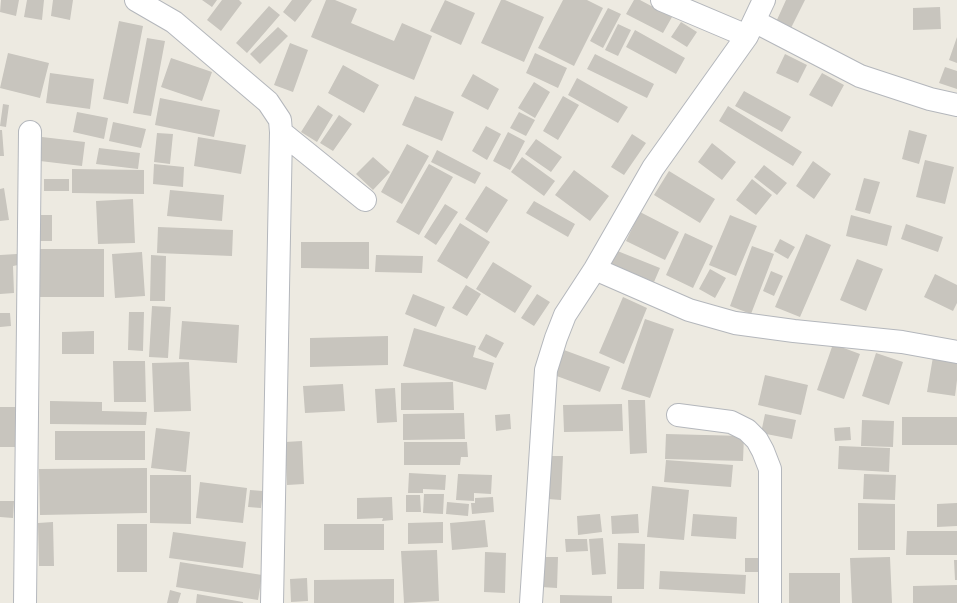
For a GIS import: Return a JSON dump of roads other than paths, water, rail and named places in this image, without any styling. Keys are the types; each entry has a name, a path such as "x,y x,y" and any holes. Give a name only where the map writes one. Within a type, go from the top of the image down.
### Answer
{"street":[{"path":"662,0 750,28 860,76 930,99 957,105"},
{"path":"531,603 546,370 556,338 565,315 595,269 653,168 750,28 764,0"},
{"path":"139,1 174,22 268,102 280,120 272,603"},
{"path":"25,603 30,132"},
{"path":"281,132 365,200"},
{"path":"595,269 689,310 736,323 794,331 902,342 957,352"},
{"path":"678,416 731,422 747,430 757,440 763,451 770,469 770,603"}]}
